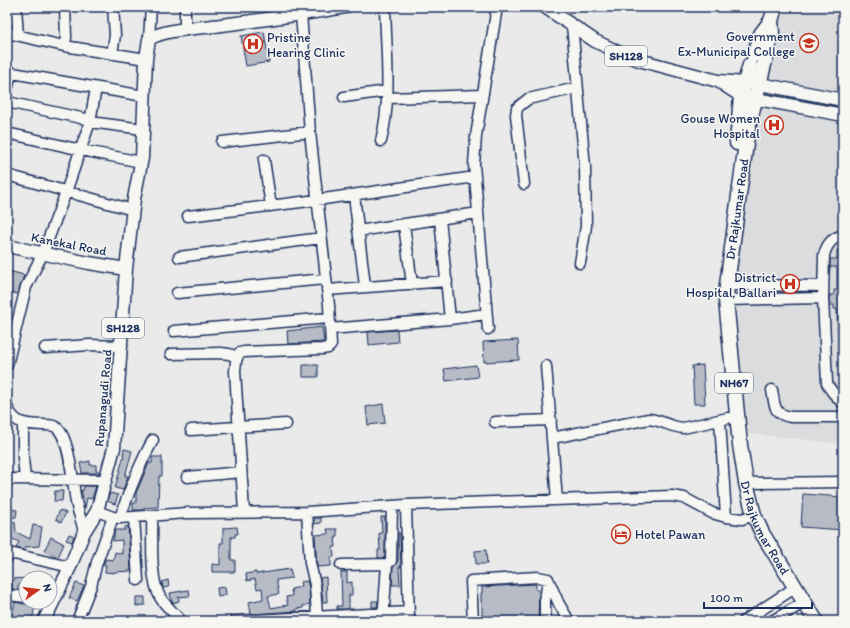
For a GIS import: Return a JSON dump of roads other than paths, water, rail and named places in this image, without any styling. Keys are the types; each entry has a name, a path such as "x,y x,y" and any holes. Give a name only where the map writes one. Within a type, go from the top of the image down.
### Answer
{"highway":[{"name":"Dr Rajkumar Road","path":"750,516 737,485 724,419 717,300 718,284 744,128 756,99 760,84 772,33 771,21 775,7"},
{"name":"Dr Rajkumar Road","path":"771,21 761,34 740,96 744,128 726,300 738,424 754,537 801,604 816,621"},
{"name":"Dr Rajkumar Road","path":"801,604 806,621"}],"main road":[{"path":"149,39 166,33 279,12 301,14 345,7"},
{"name":"SH128","path":"545,7 595,41 638,60 718,81 760,84"},
{"name":"Rupanagudi Road","path":"58,590 70,567 84,532 97,511 114,448 126,269 132,210 141,162 146,59 149,39"},
{"name":"SH128","path":"718,81 740,96 756,99"},
{"path":"760,84 843,100"},
{"path":"756,99 843,115"},
{"name":"Kanekal Road","path":"7,246 88,263 126,269"},
{"name":"Rupanagudi Road","path":"44,621 48,610"}],"street":[{"path":"16,7 18,35"},
{"path":"64,46 66,38 65,7"},
{"path":"112,54 115,35 113,7"},
{"name":"SH128","path":"149,39 151,7"},
{"path":"183,30 185,7"},
{"path":"381,141 388,95 385,7"},
{"path":"488,329 474,165 476,136 497,7"},
{"path":"244,512 235,371 237,356 239,353 244,352 328,348 331,345 327,290 310,132 301,14"},
{"path":"572,25 585,167 586,226 580,264"},
{"path":"7,33 64,46 146,59"},
{"path":"7,90 9,72 144,96"},
{"path":"7,365 26,287 43,253 81,150 90,121 96,88"},
{"path":"524,184 516,115 517,108 528,99 577,88"},
{"path":"344,97 388,95 482,95"},
{"path":"7,102 90,121 143,129"},
{"path":"222,142 310,132"},
{"path":"7,133 141,162"},
{"path":"264,160 271,206"},
{"path":"7,175 132,210"},
{"path":"188,216 354,195 475,177"},
{"path":"354,195 365,286"},
{"path":"358,231 478,213"},
{"path":"440,219 450,319"},
{"path":"404,224 412,284"},
{"path":"843,235 831,241 826,248 824,255 823,286 827,383 835,396 843,403"},
{"path":"179,257 321,238"},
{"path":"177,293 325,279"},
{"path":"327,290 447,281"},
{"path":"727,285 823,286"},
{"path":"726,300 823,298"},
{"path":"330,329 450,319 486,314"},
{"path":"174,331 329,318"},
{"path":"45,348 90,344 122,346"},
{"path":"171,354 221,353 237,356"},
{"path":"546,366 557,500"},
{"path":"772,390 776,410 783,416 843,417"},
{"path":"7,407 10,413 21,423 25,478"},
{"path":"552,438 649,418 683,428 724,419 726,517"},
{"path":"495,422 550,420"},
{"path":"7,424 21,423 52,426 59,430 69,456 76,501 84,532"},
{"path":"191,430 286,424"},
{"path":"77,621 91,586 97,562 144,455 153,440"},
{"path":"188,477 241,472"},
{"path":"7,479 105,480"},
{"path":"746,483 843,482"},
{"path":"97,511 117,518 187,513 307,512 406,504 672,496 684,498 712,513 726,517 750,516"},
{"path":"234,621 317,616 336,618 409,617 406,504"},
{"path":"341,565 390,563 392,558 392,506"},
{"path":"307,512 310,563 317,616"},
{"path":"152,516 154,576 156,589 161,599 181,621"},
{"path":"134,517 138,580"},
{"path":"7,558 10,554 14,554 70,567"},
{"path":"383,618 387,564"},
{"path":"472,621 471,581 538,577 548,579"},
{"path":"545,621 545,601 548,579"},
{"path":"548,579 559,604 569,621"},
{"path":"744,621 792,590"},
{"path":"7,595 18,596"},
{"path":"762,609 770,621 801,604"}],"place":[{"name":"Government Ex-Municipal College","path":"809,43"},
{"name":"Pristine Hearing Clinic","path":"253,44"},
{"name":"Gouse Women Hospital","path":"774,125"},
{"name":"District Hospital, Ballari","path":"790,284"},
{"name":"Hotel Pawan","path":"621,534"}]}
